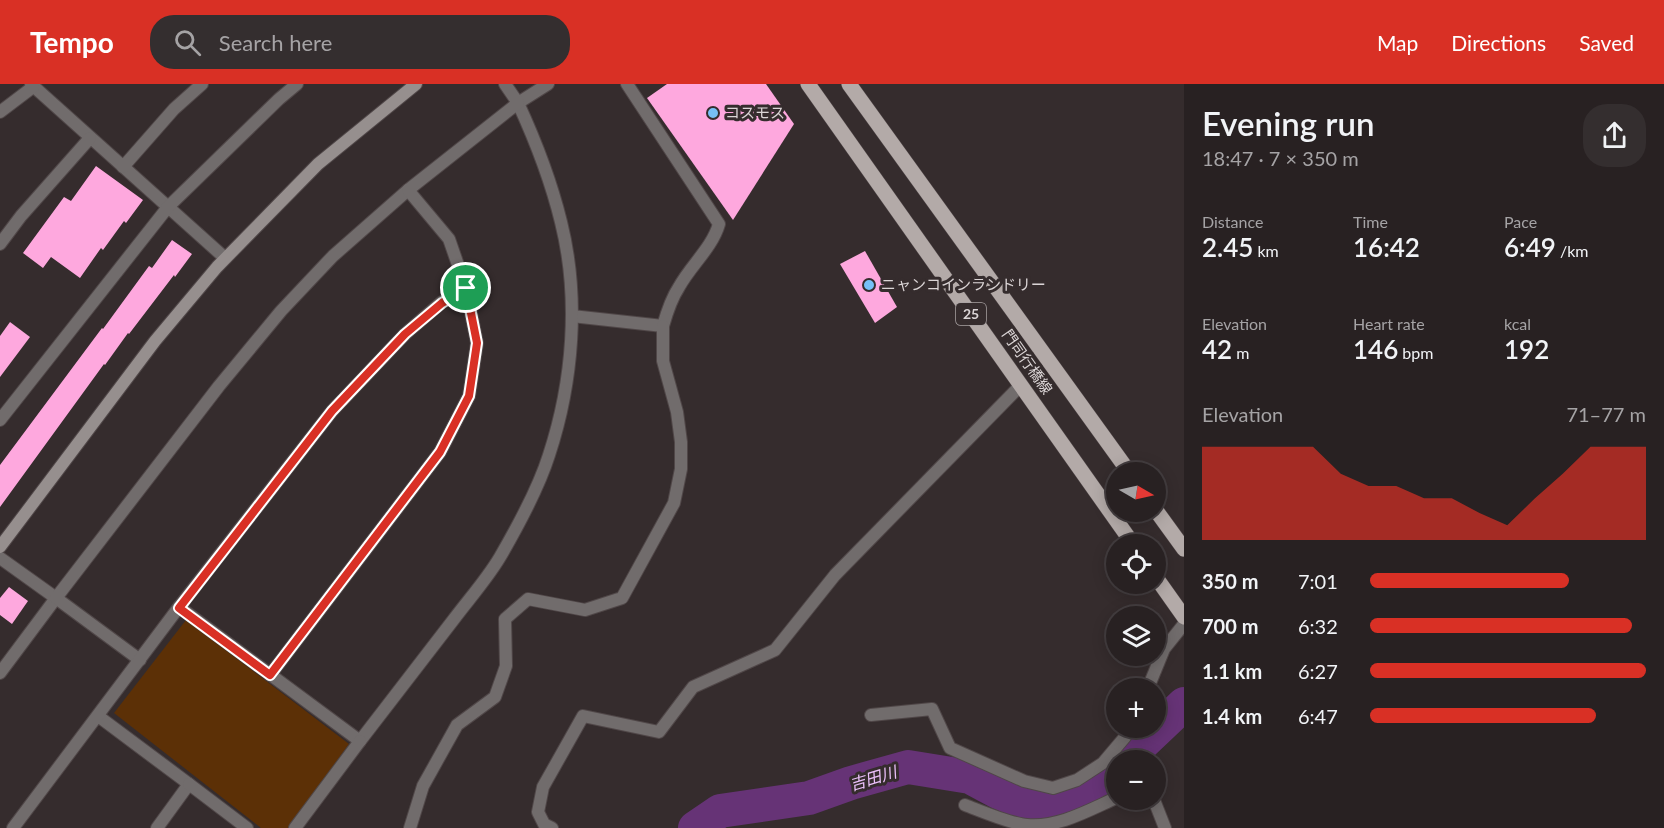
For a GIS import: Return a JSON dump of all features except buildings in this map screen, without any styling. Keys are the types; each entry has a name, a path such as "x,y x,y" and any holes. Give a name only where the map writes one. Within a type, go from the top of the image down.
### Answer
{"main road":[{"name":"門司行橋線","path":"808,84 1126,534"},
{"name":"門司行橋線","path":"849,84 1122,462"},
{"path":"1164,522 1184,549"},
{"path":"1166,592 1184,617"}],"street":[{"path":"123,167 174,109 202,84"},
{"path":"0,420 168,207 297,84"},
{"path":"0,547 155,341 225,258 318,164 416,84"},
{"path":"296,828 499,559 527,507 549,456 569,362 572,316 569,268 562,224 537,146 518,103 505,84"},
{"path":"0,673 219,386 281,311 333,256 408,190 518,103 548,84"},
{"path":"410,828 423,786 456,725 495,697 506,666 505,619 528,599 585,610 622,598 674,503 681,469 681,442 677,412 663,361 663,326 669,306 679,286 716,234 719,224 627,84"},
{"path":"0,112 32,86 225,258"},
{"path":"0,244 21,216 90,138"},
{"path":"270,675 440,452 469,396 477,343 466,288 449,239 408,190"},
{"path":"13,828 179,608 332,411 405,334 442,303 466,288"},
{"path":"572,316 663,326"},
{"path":"552,828 544,824 538,812 543,787 583,716 659,732 693,687 775,650 835,574 1021,385"},
{"path":"0,558 140,660"},
{"path":"179,608 360,741"},
{"path":"1152,678 1164,649 1184,624"},
{"path":"871,715 932,709 950,748 1024,781 1053,788 1077,780 1103,764 1124,738"},
{"path":"98,716 248,828"},
{"path":"157,828 189,784"},
{"path":"965,805 1025,827 1043,826 1075,816 1106,802"},
{"path":"1158,810 1165,828"}],"shaded area":[{"path":"186,620 349,744 288,828 261,828 114,713"}],"waterway":[{"name":"吉田川","path":"1136,750 1184,704"},
{"name":"吉田川","path":"695,828 720,811 809,798 908,767 970,777 1017,800 1040,804 1073,798 1106,777"}],"place":[{"name":"コスモス","path":"713,113"},
{"name":"ニャンコインランドリー","path":"869,285"}],"route":[{"path":"466,288 477,343 469,396 440,452 270,675 179,608 332,411 405,334 442,303 466,288"}]}
